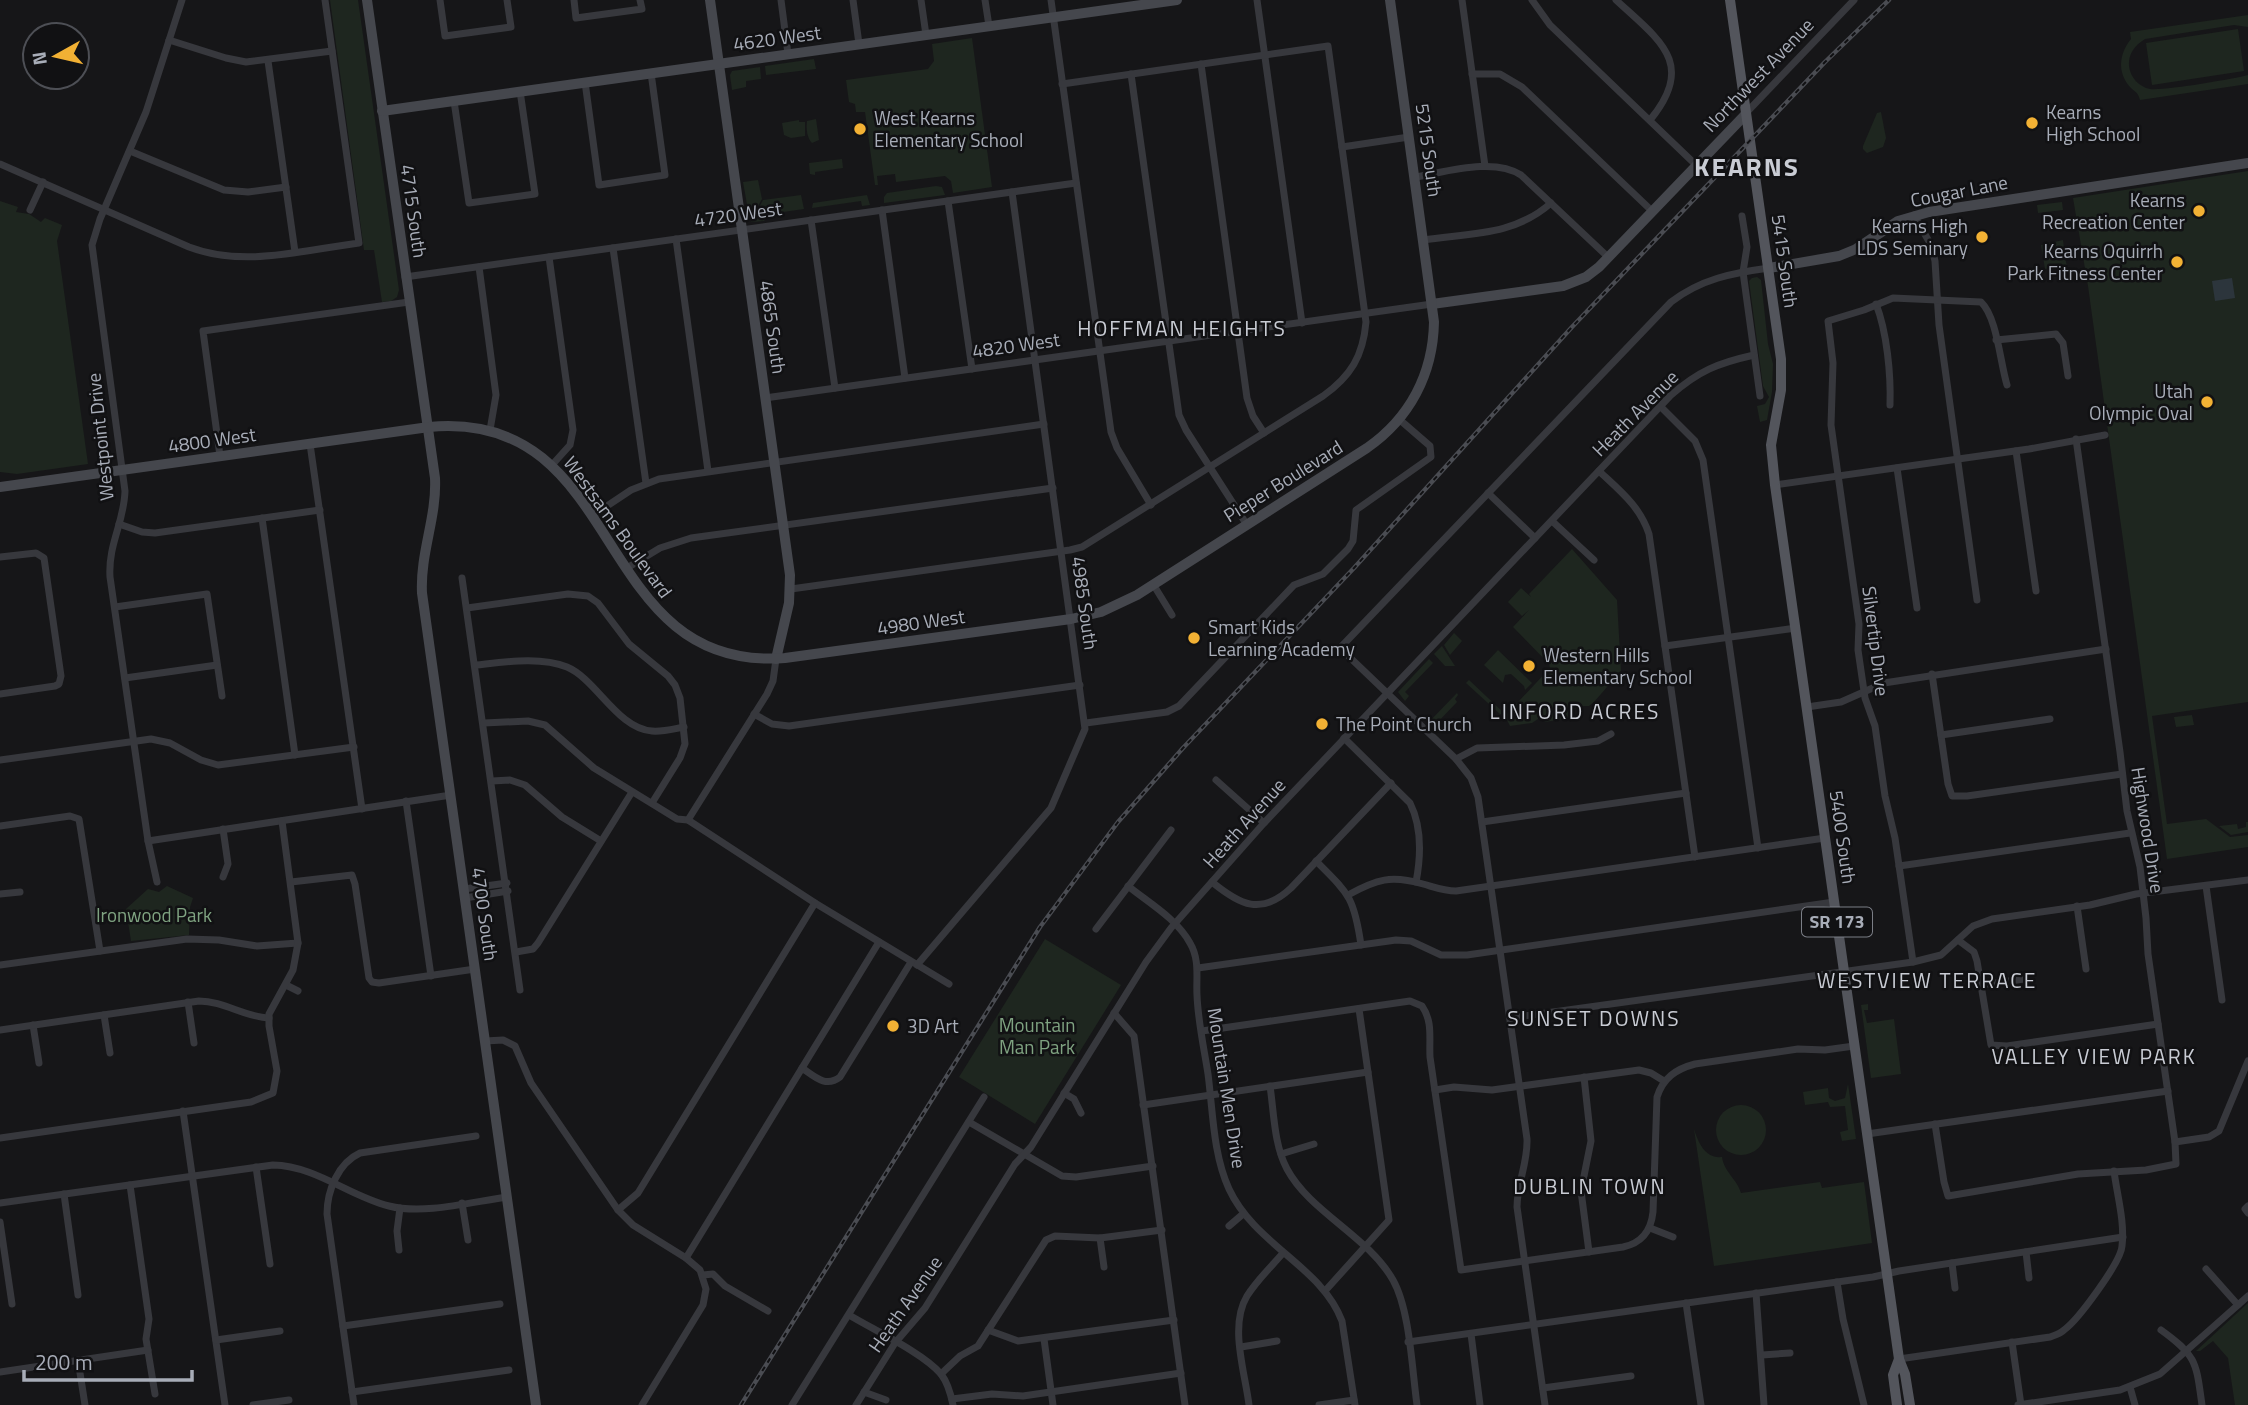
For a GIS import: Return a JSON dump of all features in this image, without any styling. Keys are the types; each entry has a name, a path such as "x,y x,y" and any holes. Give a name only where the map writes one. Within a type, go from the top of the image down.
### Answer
{"main road":[{"name":"5415 South","path":"1730,0 1782,373 1772,445 1775,485"},
{"name":"5400 South","path":"1775,485 1886,1274 1899,1359 1905,1374 1907,1405"},
{"name":"5400 South","path":"1897,1405 1893,1375 1899,1359"}],"street":[{"name":"Westpoint Drive","path":"157,882 148,841 115,607 110,554 125,502 92,255 94,235 146,113 182,0"},
{"path":"0,164 189,247 217,255 252,257 359,243 325,0"},
{"name":"4715 South","path":"367,0 405,277 429,427"},
{"path":"440,0 445,36 511,27 507,0"},
{"path":"573,0 576,18 642,9 640,0"},
{"name":"4865 South","path":"710,0 791,589 776,659"},
{"path":"781,0 788,54"},
{"path":"853,0 859,44"},
{"path":"921,0 926,35"},
{"path":"985,0 989,26"},
{"path":"1051,0 1113,440 1151,505"},
{"name":"4620 West","path":"382,111 1053,17 1121,4 1177,0"},
{"path":"1257,0 1302,323"},
{"name":"5215 South","path":"1390,0 1432,304"},
{"path":"1462,0 1485,166"},
{"path":"1532,0 1550,25 1696,165"},
{"path":"1616,0 1662,44 1670,61 1670,87 1662,105 1650,120"},
{"name":"Northwest Avenue","path":"1563,286 1586,277 1608,257 1854,0"},
{"path":"169,40 235,61 268,61 332,51"},
{"path":"791,589 1082,547 1323,396 1347,377 1360,355 1366,314 1328,46 1062,84"},
{"path":"268,61 295,251"},
{"path":"1201,64 1249,407 1264,433"},
{"path":"584,82 599,185 665,175 651,73"},
{"path":"1130,74 1179,415 1247,524"},
{"path":"1472,74 1500,74 1522,87 1652,211"},
{"path":"454,101 469,203 535,194 520,92"},
{"path":"1342,147 1409,137"},
{"path":"130,151 224,190 248,192 286,187"},
{"name":"Cougar Lane","path":"1769,268 1839,256 1856,249 1898,221 1914,215 2248,163"},
{"path":"1415,177 1485,166 1500,166 1513,170 1608,257"},
{"path":"30,210 43,182"},
{"name":"4720 West","path":"405,277 1076,183"},
{"name":"4985 South","path":"802,1069 824,1082 830,1083 840,1077 914,963 1051,808 1081,741 1086,723 1012,192"},
{"path":"948,201 972,369"},
{"path":"1423,240 1508,228 1526,222 1550,203"},
{"path":"882,210 905,378"},
{"path":"1914,215 1933,251 1957,459 1977,600"},
{"path":"1742,216 1746,247 1743,272 1760,397"},
{"path":"811,220 835,388"},
{"path":"676,239 708,471"},
{"path":"613,248 646,483"},
{"path":"549,257 573,430 570,445 552,465"},
{"path":"479,267 496,395 491,430"},
{"path":"1545,1405 1517,1196 1527,1148 1476,789 1456,759 1340,648 1671,302 1704,282 1769,268"},
{"name":"4820 West","path":"765,398 1563,286"},
{"path":"1890,405 1882,321 1876,304 1899,297 1981,302 1992,318 2007,385"},
{"path":"220,456 203,331 409,302"},
{"name":"Pieper Boulevard","path":"1071,619 1111,608 1153,584 1367,448 1400,420 1426,373 1434,332 1432,304"},
{"name":"Silvertip Drive","path":"1876,304 1828,321 1833,363 1831,425 1859,624 1858,650 1864,690 1875,726 1913,962"},
{"path":"1996,340 2056,334 2063,343 2068,376"},
{"name":"Heath Avenue","path":"856,1405 895,1343 918,1318 1008,1173 1024,1154 1064,1093 1146,961 1175,923 1264,823 1660,406 1686,382 1708,368 1754,355"},
{"path":"1660,406 1695,441 1703,460 1758,848"},
{"path":"1086,723 1167,712 1179,706 1294,585 1323,573 1342,555 1353,541 1356,510 1429,460 1432,453 1428,443 1400,420"},
{"path":"592,516 646,483 708,471 1044,424"},
{"name":"Westsams Boulevard","path":"429,427 463,426 491,430 527,445 567,481 658,612 687,636 729,655 776,659"},
{"name":"4800 West","path":"0,487 429,427"},
{"name":"4700 South","path":"429,427 436,486 435,507 423,563 422,586 536,1405"},
{"path":"1775,485 2016,451 2105,435"},
{"name":"Highwood Drive","path":"2076,439 2130,833 2140,867 2148,954 2175,1142"},
{"path":"310,444 362,808"},
{"path":"2016,451 2036,591"},
{"path":"1897,468 1917,608"},
{"path":"1599,471 1633,503 1646,526 1695,857"},
{"path":"627,568 660,548 681,540 1053,488"},
{"path":"1488,493 1535,538"},
{"path":"119,524 151,533 320,510"},
{"path":"262,518 295,755"},
{"path":"1552,521 1594,560"},
{"path":"0,557 42,554 61,676 59,684 52,687 0,694"},
{"path":"463,578 520,990"},
{"path":"1153,584 1172,615"},
{"path":"115,607 207,594 222,696"},
{"path":"467,608 568,594 588,596 598,603 629,644 668,676 680,698 684,727 683,751 652,803"},
{"name":"4980 West","path":"776,659 1071,619"},
{"path":"1665,646 1796,628"},
{"path":"1807,707 1841,702 1884,682 2106,649"},
{"path":"688,820 771,688 776,659"},
{"path":"476,665 543,662 559,664 576,672 617,711 639,727 651,731 684,727"},
{"path":"125,678 216,665"},
{"path":"1932,674 1952,796 2122,774"},
{"path":"754,715 772,724 789,726 1080,685"},
{"path":"1941,735 2050,719"},
{"path":"484,723 528,721 545,725 594,768 677,819 688,820 949,985"},
{"path":"1456,759 1476,748 1564,745 1598,741 1611,734"},
{"path":"1344,738 1410,803 1415,814 1420,849 1416,882"},
{"path":"0,760 151,739 166,741 201,760 218,765 354,747"},
{"path":"492,781 510,780 525,785 562,817 601,841"},
{"path":"1216,780 1264,823"},
{"path":"1212,882 1238,901 1262,905 1277,900 1391,783"},
{"path":"516,952 536,947 632,792"},
{"path":"1482,822 1686,793"},
{"path":"148,841 451,795"},
{"path":"406,801 431,976"},
{"path":"0,826 72,816 79,819 100,951"},
{"path":"0,1138 255,1101 273,1093 277,1068 269,1018 272,1006 296,963 298,943 282,821"},
{"path":"223,830 228,864 223,877"},
{"path":"1096,929 1171,830"},
{"path":"1899,866 2130,833"},
{"path":"1348,895 1385,878 1416,882 1450,891 1825,838"},
{"path":"1316,862 1348,895 1356,913 1361,945"},
{"path":"291,882 352,875 369,978 372,982 475,969"},
{"path":"1510,1018 1913,962 1941,955 1965,932 1981,922 2143,893 2248,880"},
{"name":"Mountain Men Drive","path":"1128,886 1175,923 1191,944 1198,968 1197,995 1222,1170 1243,1214 1325,1291 1337,1308 1342,1321 1355,1402"},
{"path":"2206,886 2222,1000"},
{"path":"465,894 507,887"},
{"path":"0,894 20,892"},
{"path":"1198,968 1403,940 1448,956 1834,902"},
{"path":"618,1210 638,1192 816,903"},
{"path":"2077,906 2086,969"},
{"path":"0,965 187,939 219,940 257,946 298,943"},
{"path":"1958,940 1974,952 1991,1045 2007,1046 2158,1024"},
{"path":"685,1258 879,942"},
{"path":"1980,985 2024,979"},
{"path":"286,985 298,991"},
{"path":"0,1030 188,1002 213,1002 246,1015 269,1018"},
{"path":"188,1002 194,1043"},
{"path":"1202,1031 1410,1002 1422,1006 1429,1018 1431,1031 1429,1048 1461,1270 1631,1245 1643,1238 1650,1228 1653,1212 1657,1097 1664,1081 1681,1068 1798,1049 1825,1050 1854,1046"},
{"path":"1325,1291 1389,1220 1359,1009"},
{"path":"1114,1013 1134,1036 1185,1405"},
{"path":"104,1015 110,1053"},
{"path":"33,1025 39,1063"},
{"path":"485,1041 503,1040 515,1046 536,1092 618,1210 633,1225 685,1258 703,1275 706,1289 703,1305 642,1405"},
{"path":"1936,1124 1948,1196 2078,1174 2146,1170 2176,1164 2175,1142 2209,1137 2219,1131 2248,1061"},
{"path":"1435,1090 1454,1087 1492,1090 1639,1070 1664,1081"},
{"path":"1143,1105 1368,1072"},
{"path":"1584,1077 1591,1141 1581,1192 1589,1252"},
{"path":"1270,1086 1281,1154 1294,1181 1384,1266 1394,1282 1404,1313 1417,1405"},
{"path":"1867,1134 2168,1091"},
{"path":"1064,1093 1074,1099 1081,1112"},
{"path":"792,1405 984,1097"},
{"path":"183,1111 225,1405"},
{"path":"969,1122 1057,1173 1069,1177 1153,1166"},
{"path":"354,1405 327,1214 328,1199 334,1183 345,1164 360,1153 476,1136"},
{"path":"1281,1154 1314,1144"},
{"path":"0,1203 256,1167 290,1167 381,1204 400,1208 419,1209 507,1197"},
{"path":"256,1167 270,1264"},
{"path":"1899,1359 2050,1337 2067,1328 2119,1259 2123,1237 2114,1171"},
{"path":"130,1185 149,1319 146,1336 155,1394"},
{"path":"64,1194 78,1295"},
{"path":"462,1203 468,1240"},
{"path":"2248,1206 2245,1209 2248,1213"},
{"path":"399,1250 397,1231 400,1208"},
{"path":"1229,1226 1243,1214"},
{"path":"0,1222 12,1304"},
{"path":"1650,1228 1673,1237"},
{"path":"941,1374 960,1356 978,1346 1046,1240 1055,1236 1100,1238 1162,1230"},
{"path":"1408,1342 1837,1282 2123,1237"},
{"path":"1100,1238 1104,1267"},
{"path":"2026,1252 2029,1278"},
{"path":"1250,1405 1239,1324 1243,1305 1283,1253"},
{"path":"1952,1263 1955,1289"},
{"path":"2206,1269 2238,1305"},
{"path":"703,1275 713,1273 725,1286 768,1311"},
{"path":"1837,1282 1864,1405"},
{"path":"1756,1293 1764,1405"},
{"path":"2012,1342 2020,1405 2077,1401 2130,1387 2160,1374 2248,1296"},
{"path":"1686,1303 1701,1405"},
{"path":"343,1326 500,1304"},
{"path":"849,1315 941,1374 952,1402 992,1394 1015,1396 1052,1392 1181,1373"},
{"path":"988,1330 1018,1341 1174,1320"},
{"path":"2161,1330 2188,1351 2198,1373 2203,1405"},
{"path":"216,1340 280,1331"},
{"path":"1471,1334 1480,1405"},
{"path":"1044,1339 1053,1405"},
{"path":"1241,1347 1277,1341"},
{"path":"0,1372 148,1350"},
{"path":"1762,1354 1790,1353"},
{"path":"78,1360 85,1405"},
{"path":"352,1392 509,1370"},
{"path":"1543,1388 1631,1376"},
{"path":"2130,1387 2135,1405"},
{"path":"864,1392 886,1400"},
{"path":"253,1405 289,1400"},
{"path":"1319,1405 1355,1402"}],"green space":[{"path":"330,0 358,0 399,290 397,297 391,301 382,302 374,250 364,250"},
{"path":"2248,15 2248,27 2234,25 2145,39 2133,50 2129,62 2133,78 2150,89 2183,87 2248,75 2248,84 2140,100 2126,81 2121,63 2131,39 2130,32"},
{"path":"2238,29 2244,71 2152,85 2146,43"},
{"path":"972,38 992,187 953,193 951,181 945,176 896,182 895,174 877,176 878,185 875,185 865,112 856,112 855,104 849,102 846,80 928,69 934,61 932,44"},
{"path":"814,59 816,69 766,75 765,66"},
{"path":"760,67 761,79 746,81 746,87 732,90 732,71"},
{"path":"1881,112 1886,138 1883,147 1867,153 1863,146 1877,113"},
{"path":"816,119 819,140 812,143 807,133 807,121"},
{"path":"799,120 805,122 805,136 791,138 784,135 782,123"},
{"path":"842,159 843,168 810,174 809,163"},
{"path":"2248,171 2248,702 2152,716 2167,824 2206,819 2230,837 2248,835 2248,847 2167,859 2088,286 2073,198"},
{"path":"758,180 762,199 750,221 743,182"},
{"path":"942,187 945,195 884,203 887,193"},
{"path":"801,195 804,209 769,214 764,221 751,222 763,200"},
{"path":"867,195 870,205 862,206 861,201 812,208 813,203"},
{"path":"0,201 18,207 16,212 29,214 41,222 45,218 62,225 57,241 88,464 17,474 0,472"},
{"path":"2062,202 2063,210 2038,213 2037,205"},
{"path":"2063,240 2064,248 2057,249 2058,253 2053,256 2065,258 2067,266 2045,269 2041,245"},
{"path":"1757,277 1761,280 1768,344 1773,364 1767,420 1760,422 1757,406 1765,404 1769,397 1763,386 1749,281"},
{"path":"1572,549 1617,600 1621,671 1594,702 1589,706 1577,706 1569,718 1545,722 1541,717 1532,723 1510,726 1505,716 1550,668 1513,627 1529,610 1522,616 1508,602 1521,588 1531,597 1529,594"},
{"path":"1454,633 1462,641 1450,655 1444,645"},
{"path":"1442,646 1455,666 1445,666 1434,654"},
{"path":"1498,650 1532,683 1525,690 1511,674 1505,675 1503,683 1484,665"},
{"path":"1429,659 1433,663 1405,692 1409,696 1405,701 1398,692"},
{"path":"1469,680 1505,714 1500,714 1466,683"},
{"path":"1457,693 1457,702 1433,727 1429,722"},
{"path":"2192,715 2194,725 2176,727 2174,717"},
{"path":"2246,822 2248,832 2231,835 2219,826 2237,824 2238,829 2246,827"},
{"name":"Ironwood Park","path":"167,886 193,898 189,935 131,941 126,909 148,889 159,892"},
{"name":"Mountain Man Park","path":"1045,939 1121,985 1035,1124 959,1077"},
{"path":"1868,1004 1868,1010 1864,1010 1867,1023 1894,1019 1901,1074 1871,1078 1861,1005"},
{"path":"1848,1084 1856,1139 1842,1141 1840,1132 1848,1130 1845,1106 1830,1107 1828,1102 1805,1105 1803,1092 1828,1088 1829,1098 1835,1101 1845,1098"},
{"path":"1741,1105 1758,1113 1766,1130 1758,1147 1741,1155 1724,1147 1716,1130 1724,1113"},
{"path":"1694,1129 1700,1144 1707,1152 1722,1157 1741,1193 1820,1182 1822,1188 1864,1182 1872,1243 1714,1266"},
{"path":"2248,1303 2248,1405 2235,1405 2228,1358 2213,1341 2196,1351"}],"shaded area":[{"path":"2232,278 2235,298 2215,301 2212,281"}],"railway":[{"path":"741,1405 1040,927 1118,822 1183,748 1354,568 1572,327 1825,62 1889,0"}],"place":[{"name":"Kearns High School","path":"2032,123"},
{"name":"West Kearns Elementary School","path":"860,129"},
{"name":"Kearns Recreation Center","path":"2199,211"},
{"name":"Kearns High LDS Seminary","path":"1982,237"},
{"name":"Kearns Oquirrh Park Fitness Center","path":"2177,262"},
{"name":"Utah Olympic Oval","path":"2207,402"},
{"name":"Smart Kids Learning Academy","path":"1194,638"},
{"name":"Western Hills Elementary School","path":"1529,666"},
{"name":"The Point Church","path":"1322,724"},
{"name":"3D Art","path":"893,1026"}],"district":[{"name":"KEARNS","path":"1747,167"},
{"name":"HOFFMAN HEIGHTS","path":"1182,329"},
{"name":"LINFORD ACRES","path":"1575,712"},
{"name":"WESTVIEW TERRACE","path":"1927,981"},
{"name":"SUNSET DOWNS","path":"1594,1019"},
{"name":"VALLEY VIEW PARK","path":"2094,1057"},
{"name":"DUBLIN TOWN","path":"1590,1187"}]}
